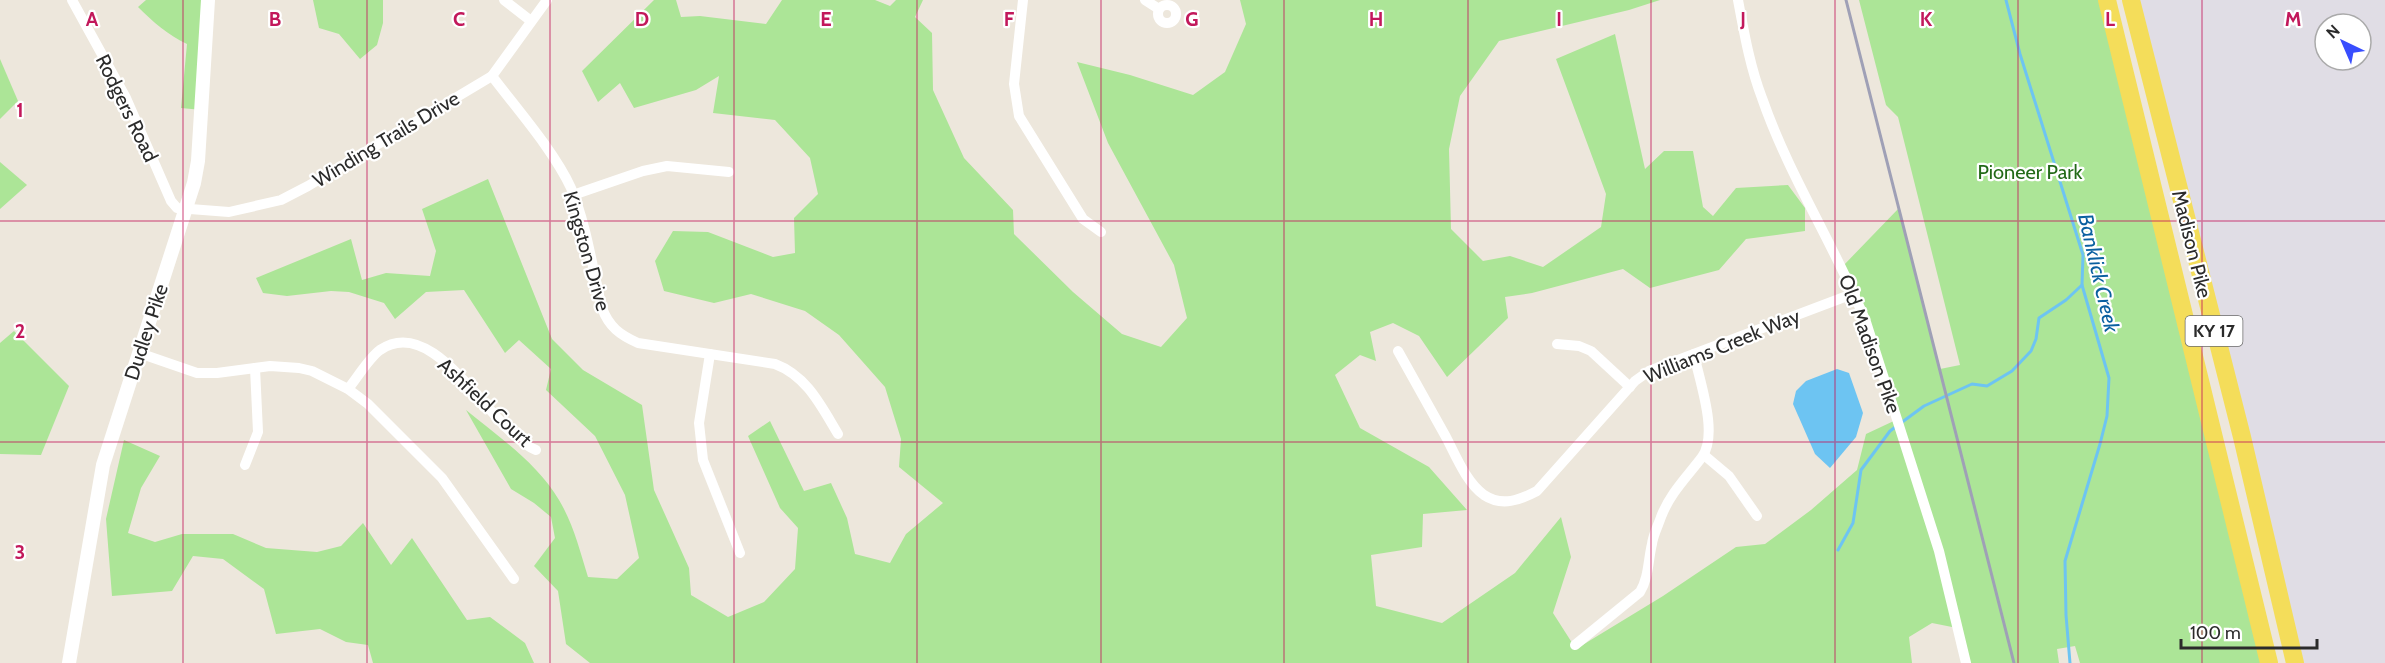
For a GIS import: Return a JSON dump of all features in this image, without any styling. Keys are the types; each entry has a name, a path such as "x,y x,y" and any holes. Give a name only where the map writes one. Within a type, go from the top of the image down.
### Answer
{"main road":[{"name":"Madison Pike","path":"2107,0 2269,663"},
{"name":"Madison Pike","path":"2131,0 2242,437 2295,663"}],"street":[{"name":"Rodgers Road","path":"72,0 126,98 171,201 177,208 186,208"},
{"name":"Dudley Pike","path":"69,663 103,465 186,208 198,161 208,0"},
{"path":"504,0 531,21"},
{"name":"Winding Trails Drive","path":"186,208 229,212 281,200 308,186 492,75 547,0"},
{"path":"1023,0 1014,84 1019,116 1083,219 1101,232"},
{"path":"1145,0 1159,9"},
{"name":"Old Madison Pike","path":"1738,0 1761,96 1776,135 1855,293 1940,551 1966,663"},
{"name":"Kingston Drive","path":"492,75 551,156 573,195 602,308 607,320 617,333 638,343 775,364 791,371 808,386 838,434"},
{"path":"573,195 643,171 667,166 729,172"},
{"name":"Williams Creek Way","path":"1398,351 1466,475 1484,495 1495,501 1515,501 1537,491 1630,387 1649,371 1855,293"},
{"name":"Ashfield Court","path":"348,389 382,349 400,343 416,345 448,364 520,441 536,450"},
{"path":"1557,344 1579,346 1591,351 1630,387"},
{"path":"139,353 197,373 270,366 299,368 312,371 348,389 368,404 436,471 514,579"},
{"path":"710,354 699,423 702,460 740,553"},
{"path":"1575,645 1640,592 1646,583 1652,542 1663,512 1679,483 1704,455 1709,441 1709,424 1694,354"},
{"path":"245,465 258,432 255,368"},
{"path":"1704,455 1729,476 1757,516"}],"shaded area":[{"path":"2131,0 2385,0 2385,663 2295,663"}],"green space":[{"path":"146,0 208,0 202,110 181,108 187,44 161,28 138,7"},
{"path":"313,0 383,0 383,23 377,45 360,59 339,34 319,28"},
{"name":"Pioneer Park","path":"654,0 676,0 681,17 700,16 766,24 782,0 875,0 890,6 896,0 923,0 915,17 932,33 933,90 964,158 1013,210 1014,234 1073,292 1122,334 1161,347 1187,318 1174,265 1108,143 1077,62 1130,75 1193,95 1225,72 1246,24 1240,0 1660,0 1629,10 1499,41 1460,96 1449,149 1451,229 1483,261 1510,256 1543,267 1601,227 1606,194 1556,59 1615,34 1645,169 1664,151 1693,151 1703,207 1713,216 1736,188 1788,185 1805,208 1805,231 1746,239 1719,270 1650,288 1623,269 1532,293 1505,297 1508,318 1447,377 1419,336 1393,323 1370,332 1376,361 1360,355 1335,375 1360,428 1429,467 1467,510 1423,514 1422,547 1371,555 1376,606 1442,623 1515,573 1561,517 1571,557 1553,613 1576,649 1663,596 1736,547 1765,544 1811,510 1857,470 1866,434 1898,419 1842,267 1899,208 1940,369 1960,365 1898,117 1886,105 1859,0 2107,0 2269,663 2080,663 2075,646 2057,649 2059,663 1966,663 1957,628 1932,623 1909,637 1912,663 590,663 566,644 558,591 534,566 555,538 551,517 511,489 466,410 529,462 550,487 568,518 588,577 617,579 639,558 625,495 595,436 546,390 551,369 519,340 505,353 464,290 426,292 395,319 384,303 349,292 331,291 287,296 263,293 256,278 351,239 362,280 386,273 430,276 436,251 422,209 488,179 552,339 583,370 642,405 654,490 689,568 691,595 728,617 764,602 795,569 798,528 780,508 748,436 770,421 804,491 831,483 847,518 855,554 890,563 906,534 943,503 899,467 901,439 885,387 839,335 805,311 751,294 714,303 664,291 655,261 673,231 708,232 773,257 795,253 794,218 818,194 810,158 775,120 713,113 719,76 696,90 634,108 620,83 598,102 582,71"},
{"path":"0,59 18,101 0,119"},
{"path":"0,162 27,185 0,209"},
{"path":"14,331 69,386 41,455 0,454 0,343"},
{"path":"124,440 160,456 141,488 128,533 155,542 182,534 233,534 266,548 317,552 341,546 363,523 391,565 412,538 467,620 490,617 525,643 534,663 373,663 368,645 346,642 320,629 276,634 264,589 223,559 193,556 172,591 112,596 106,519"}],"water":[{"path":"1837,369 1849,373 1863,413 1856,437 1830,468 1815,454 1793,404 1796,391 1806,381"}],"waterway":[{"name":"Banklick Creek","path":"2006,0 2020,54 2083,255 2082,285 2109,378 2107,416 2065,561 2070,663"},
{"path":"1838,550 1853,523 1861,470 1890,431 1924,406 1972,384 1987,386 2012,371 2031,351 2036,339 2039,318 2066,300 2082,285"}],"railway":[{"path":"1846,0 2014,663"}]}
